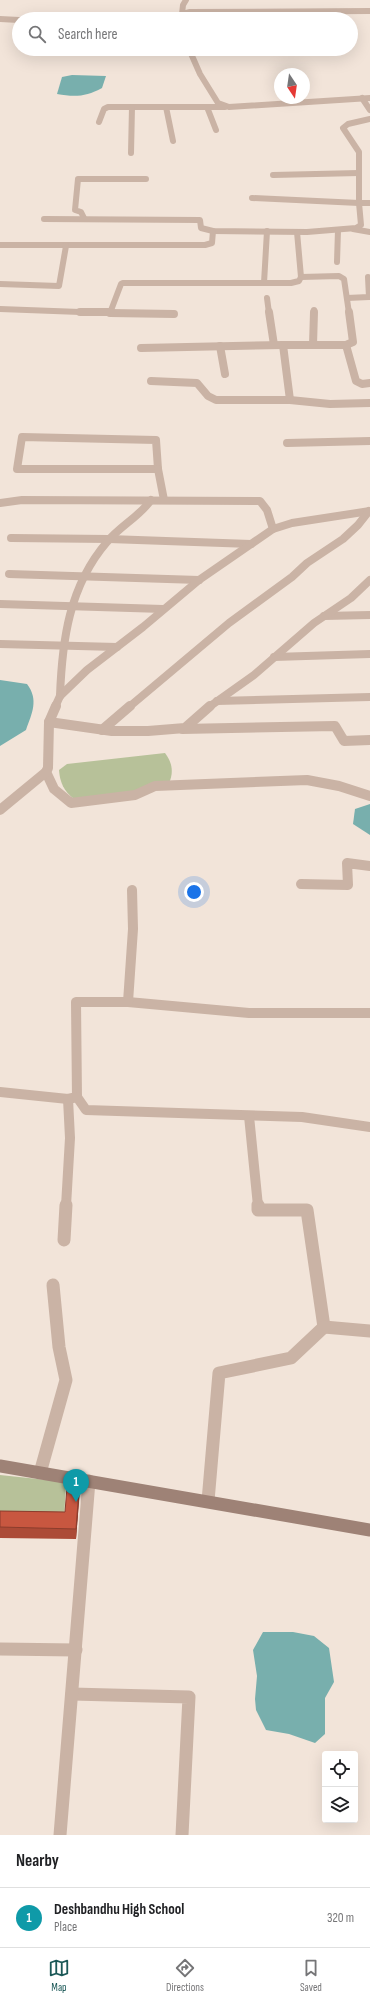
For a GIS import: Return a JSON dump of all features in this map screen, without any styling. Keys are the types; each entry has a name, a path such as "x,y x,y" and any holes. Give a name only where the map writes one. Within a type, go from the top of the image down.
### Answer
{"main road":[{"path":"0,1466 370,1530"}],"street":[{"path":"182,12 183,5 186,0"},
{"path":"190,12 370,11"},
{"path":"0,19 12,20"},
{"path":"192,56 200,74 218,103 229,107"},
{"path":"362,98 370,110"},
{"path":"99,122 106,108 229,107 370,98"},
{"path":"131,153 132,107"},
{"path":"166,107 173,141"},
{"path":"207,107 216,130"},
{"path":"353,229 361,225 359,203 360,159 359,152 343,128 348,124 370,119"},
{"path":"273,175 359,173"},
{"path":"84,218 81,212 75,210 78,179 146,179"},
{"path":"252,198 370,203"},
{"path":"44,219 84,218 200,220 201,228 213,231 296,232 353,229 370,232"},
{"path":"337,262 338,230"},
{"path":"0,245 204,245 212,243 213,231"},
{"path":"264,283 268,231"},
{"path":"110,313 121,284 124,283 291,283 299,281 301,277 296,232"},
{"path":"0,284 59,286 66,246"},
{"path":"141,348 346,345 354,342 344,279 339,276 301,277"},
{"path":"347,298 370,297 368,276"},
{"path":"267,298 274,345"},
{"path":"0,309 174,314"},
{"path":"313,345 314,310"},
{"path":"283,345 290,400"},
{"path":"346,345 356,381 362,384 370,383"},
{"path":"220,346 225,374"},
{"path":"151,381 197,383 208,396 216,400 290,400 330,404 370,403"},
{"path":"158,469 17,469 22,437 156,440 158,469 164,500"},
{"path":"287,442 370,441"},
{"path":"0,503 22,500 260,501 266,510 274,529"},
{"path":"0,810 46,772 48,768 49,722 60,696 63,645 70,607 83,576 109,539 140,515 151,500"},
{"path":"60,696 88,670 199,580 274,529 292,523 370,511"},
{"path":"102,730 229,623 292,577 307,563 343,539 370,511"},
{"path":"11,538 109,539 251,544"},
{"path":"9,574 199,580"},
{"path":"180,729 185,728 217,701 254,675 324,616 351,598 370,580"},
{"path":"0,604 163,609"},
{"path":"324,616 370,615"},
{"path":"0,644 117,647"},
{"path":"274,657 370,654"},
{"path":"217,701 370,697"},
{"path":"49,722 102,730 148,731 335,726 344,740 370,740"},
{"path":"46,772 54,789 71,803 135,795 155,786 307,780 339,786 370,796"},
{"path":"301,884 348,884 347,863 370,866"},
{"path":"128,1002 133,930 132,890"},
{"path":"64,1240 73,1098 76,1002 128,1002 249,1013 370,1012"},
{"path":"0,1092 73,1098 86,1110 302,1117 370,1127"},
{"path":"249,1116 258,1210 307,1210 324,1327"},
{"path":"40,1473 66,1380 66,1372 59,1347 53,1285"},
{"path":"208,1501 218,1373 292,1358 324,1327 370,1331"},
{"path":"60,1835 89,1481"},
{"path":"0,1649 76,1650"},
{"path":"72,1694 189,1697 182,1835"}],"green space":[{"path":"165,753 172,767 169,783 132,793 74,799 65,790 60,779 59,770 67,764"},
{"path":"0,1475 66,1482 64,1521 0,1521"}],"water":[{"path":"72,75 106,76 102,88 91,93 74,96 57,94 62,77"},
{"path":"0,680 27,684 31,690 34,701 26,730 0,746"},
{"path":"370,804 370,835 353,824 355,809"},
{"path":"263,1632 293,1632 314,1636 329,1648 334,1682 325,1698 325,1734 315,1743 289,1734 266,1730 256,1710 255,1699 257,1676 253,1650"}],"building":[{"path":"68,1475 80,1477 76,1529 0,1527 0,1511 65,1512"}],"place":[{"name":"Deshbandhu High School","path":"76,1502"}]}
